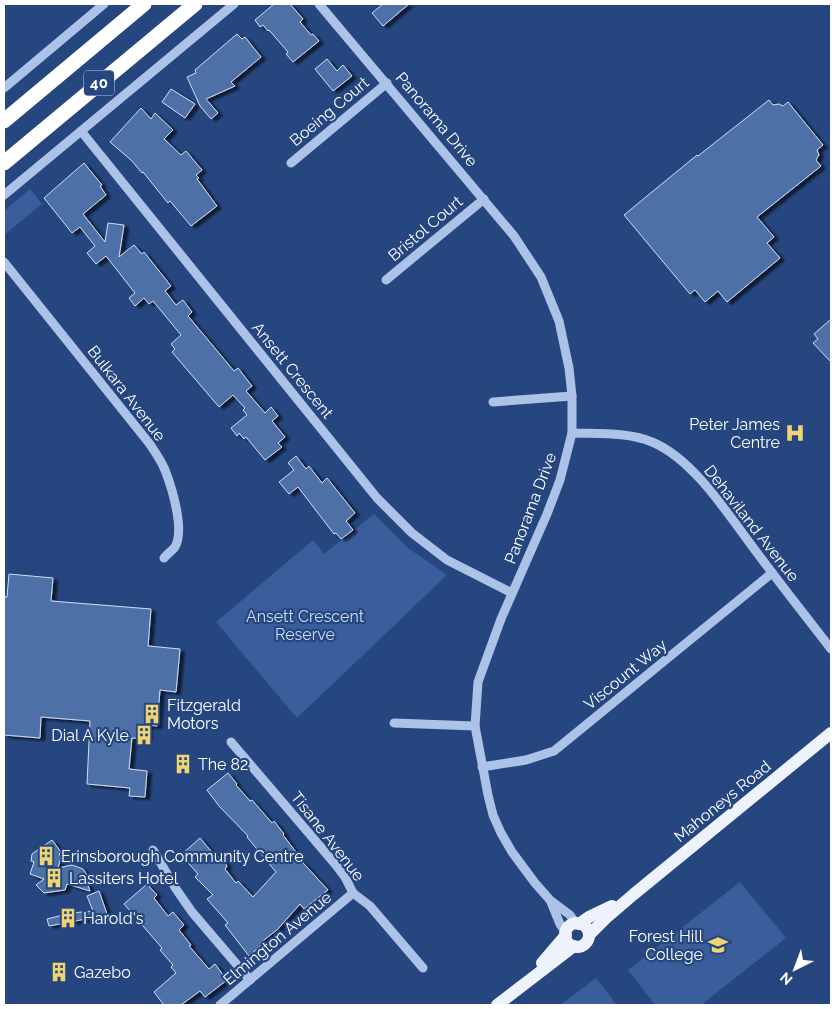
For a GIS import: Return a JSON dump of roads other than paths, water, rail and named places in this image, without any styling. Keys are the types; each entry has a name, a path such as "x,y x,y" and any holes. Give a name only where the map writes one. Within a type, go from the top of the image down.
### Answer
{"highway":[{"name":"40","path":"4,121 144,4"},
{"name":"40","path":"4,163 195,4"}],"main road":[{"name":"Mahoneys Road","path":"589,935 634,894 831,733"},
{"name":"Mahoneys Road","path":"577,924 634,894"},
{"path":"524,984 566,934 569,927 577,924 585,926 589,935 584,944 574,946 569,943 566,934"},
{"path":"498,1005 574,946"}],"street":[{"path":"4,88 104,4"},
{"path":"4,195 234,4"},
{"name":"Panorama Drive","path":"319,4 514,236 541,276 558,321 569,368 572,396 572,433 560,480 512,593 478,682 475,726 493,815 501,833 512,852 550,900 570,915 577,924"},
{"name":"Boeing Court","path":"290,163 387,83"},
{"name":"Ansett Crescent","path":"81,131 376,498 412,533 447,560 512,593"},
{"name":"Bristol Court","path":"386,280 484,199"},
{"name":"Bulkara Avenue","path":"4,262 149,443 162,463 179,522 179,534 175,546 164,558"},
{"path":"493,402 572,396"},
{"name":"Dehaviland Avenue","path":"572,433 631,436 651,442 669,451 685,463 698,477 831,649"},
{"name":"Viscount Way","path":"482,767 526,760 554,751 772,573"},
{"path":"394,723 475,726"},
{"name":"Tisane Avenue","path":"231,742 336,865 354,893 370,906 423,968"},
{"path":"153,850 192,912 250,980"},
{"name":"Elmington Avenue","path":"220,1005 354,893"},
{"name":"Panorama Drive","path":"550,900 566,934"}],"place":[{"name":"Peter James Centre","path":"795,433"},
{"name":"Fitzgerald Motors","path":"152,714"},
{"name":"Dial A Kyle","path":"144,735"},
{"name":"The 82","path":"183,764"},
{"name":"Erinsborough Community Centre","path":"46,856"},
{"name":"Lassiters Hotel","path":"54,878"},
{"name":"Harold's","path":"68,918"},
{"name":"Forest Hill College","path":"718,945"},
{"name":"Gazebo","path":"59,972"}],"park label":[{"name":"Ansett Crescent Reserve","path":"305,625"}]}
